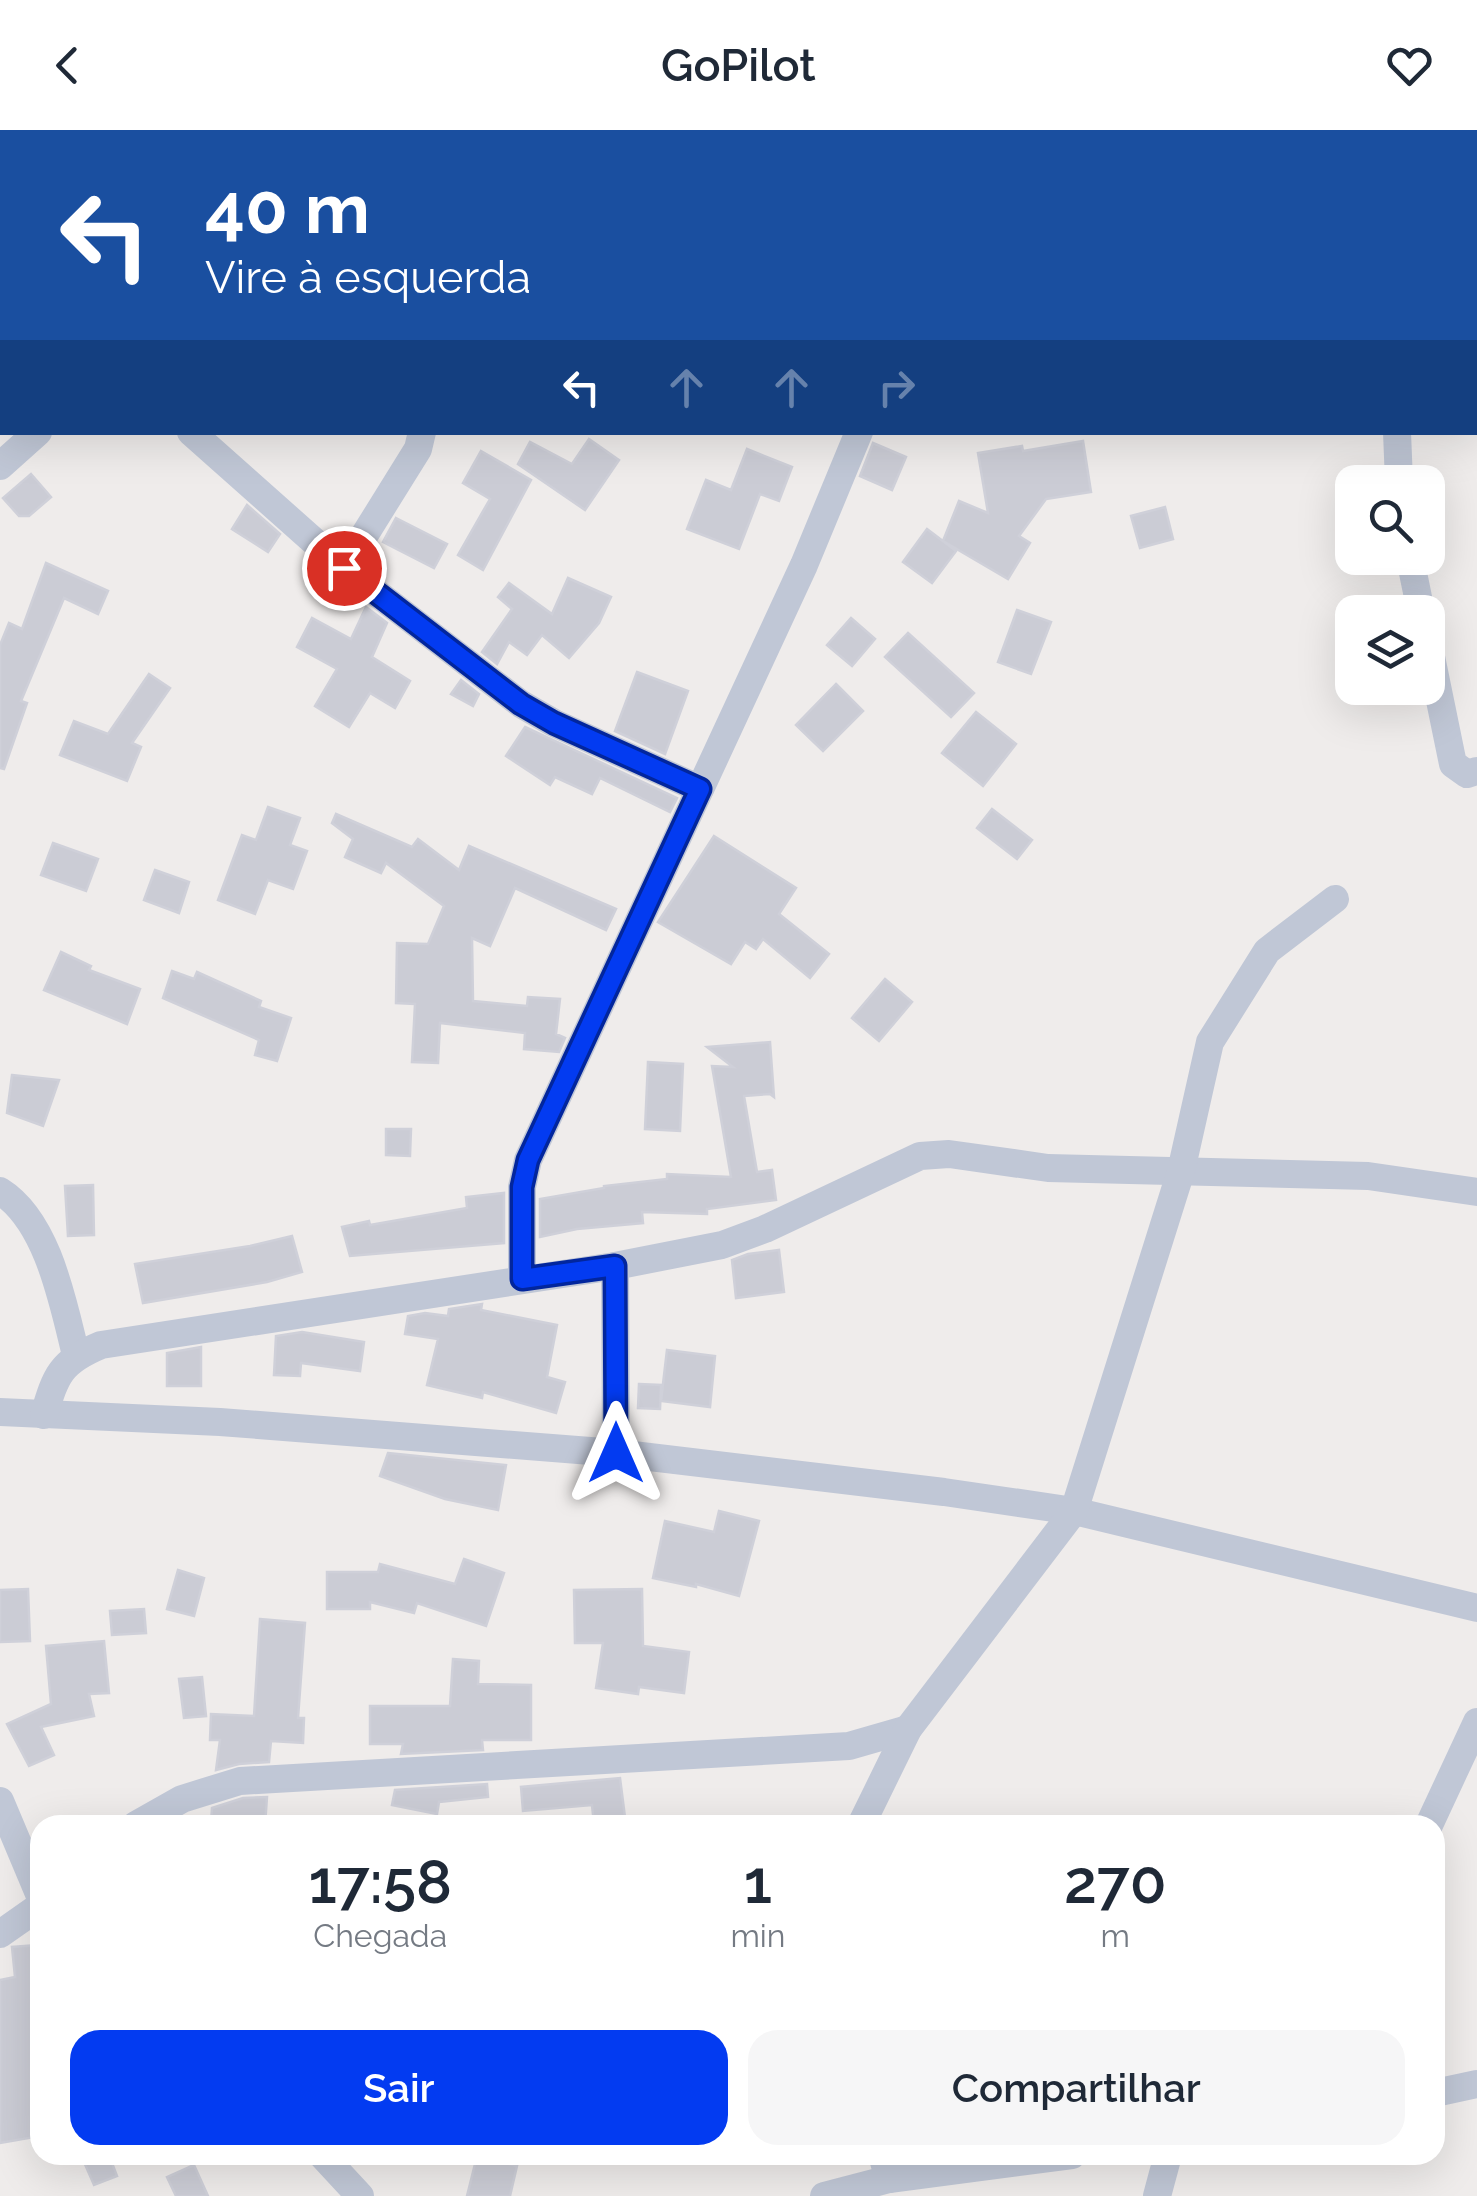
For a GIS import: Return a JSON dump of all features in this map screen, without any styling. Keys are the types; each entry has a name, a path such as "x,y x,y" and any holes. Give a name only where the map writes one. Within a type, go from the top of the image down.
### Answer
{"street":[{"path":"0,466 35,435"},
{"path":"194,435 344,568 521,704 554,723 700,789"},
{"path":"344,568 418,450 421,435"},
{"path":"522,1279 522,1187 528,1160 804,565 858,435"},
{"path":"1397,435 1399,465"},
{"path":"1441,705 1453,764 1468,774 1477,772"},
{"path":"867,1815 908,1729 1074,1511 1181,1171 1210,1042 1266,951 1335,899"},
{"path":"44,1415 56,1374 76,1355 100,1345 615,1266 722,1245 765,1229 920,1156 950,1154 1048,1168 1368,1176 1477,1192"},
{"path":"0,1190 18,1202 57,1274 76,1355"},
{"path":"615,1266 616,1453"},
{"path":"0,1412 220,1422 616,1453 944,1492 1074,1511 1477,1608"},
{"path":"1434,1815 1477,1722"},
{"path":"154,1815 182,1799 240,1781 849,1746 908,1729"},
{"path":"0,1800 30,1872"},
{"path":"0,1934 30,1913"},
{"path":"1445,2091 1477,2084"},
{"path":"331,2165 360,2196"},
{"path":"824,2196 885,2167 916,2165"},
{"path":"1157,2196 1165,2165"}],"building":[{"path":"589,439 619,460 585,510 518,464 530,442 572,464"},
{"path":"1083,441 1091,492 1046,499 1019,536 1030,543 1008,579 943,541 959,501 988,513 978,453 1022,446 1023,451"},
{"path":"873,443 906,457 892,490 860,476"},
{"path":"747,449 792,467 779,501 760,494 739,549 687,529 706,480 731,490"},
{"path":"481,451 531,480 483,570 458,555 490,499 463,483"},
{"path":"31,474 51,497 29,516 19,516 3,498"},
{"path":"247,505 280,534 268,552 232,529"},
{"path":"1165,507 1173,539 1140,548 1131,516"},
{"path":"396,518 447,544 434,568 383,542"},
{"path":"927,529 956,551 932,583 903,562"},
{"path":"46,563 108,591 98,614 64,598 21,701 27,703 4,769 0,768 0,645 9,623 22,629"},
{"path":"568,578 611,597 599,623 569,658 542,635 527,655 509,642 497,664 482,652 512,609 498,597 509,583 552,614"},
{"path":"366,607 387,623 372,657 410,681 395,708 370,693 349,727 315,706 337,669 297,647 312,618 351,639"},
{"path":"1017,610 1051,622 1031,674 998,662"},
{"path":"851,618 875,639 852,666 827,645"},
{"path":"908,633 974,693 951,717 885,657"},
{"path":"637,672 688,691 665,754 615,731"},
{"path":"149,674 170,688 132,743 141,747 127,781 60,755 74,721 108,734"},
{"path":"461,680 479,694 473,706 451,694"},
{"path":"836,684 863,711 823,751 796,725"},
{"path":"976,712 1016,744 983,786 942,753"},
{"path":"525,727 677,798 670,812 600,778 592,794 555,777 550,785 506,756"},
{"path":"268,807 300,818 290,845 307,851 293,889 268,880 255,914 218,900 242,835 256,840"},
{"path":"992,809 1032,840 1017,859 977,828"},
{"path":"336,814 412,847 418,839 459,870 469,846 616,909 606,930 515,888 490,946 472,938 473,1001 527,1006 528,997 560,999 556,1034 565,1038 559,1052 524,1049 525,1033 440,1023 438,1063 412,1062 415,1004 396,1003 397,943 428,944 444,906 386,863 381,873 345,857 353,839 332,823"},
{"path":"714,836 796,888 779,914 829,954 810,978 763,939 756,949 745,942 731,964 658,922"},
{"path":"53,843 98,859 86,891 41,875"},
{"path":"155,870 189,882 179,913 144,900"},
{"path":"61,952 91,966 89,970 140,989 127,1024 44,990"},
{"path":"172,971 194,979 197,972 261,1001 259,1007 291,1018 277,1061 255,1055 259,1040 163,998"},
{"path":"885,979 912,1002 879,1041 852,1018"},
{"path":"770,1042 774,1097 744,1096 757,1172 772,1170 776,1200 707,1209 707,1214 642,1212 643,1223 540,1237 540,1199 667,1179 667,1174 731,1177 712,1066 733,1067 707,1047"},
{"path":"648,1062 683,1064 680,1131 645,1129"},
{"path":"12,1075 59,1080 43,1126 7,1113"},
{"path":"386,1129 411,1129 410,1156 386,1155"},
{"path":"93,1185 94,1235 68,1236 65,1186"},
{"path":"504,1193 504,1243 350,1256 342,1227 467,1208 466,1197"},
{"path":"292,1236 302,1272 267,1282 143,1303 135,1264"},
{"path":"779,1250 784,1292 736,1298 732,1260"},
{"path":"482,1304 481,1310 557,1325 547,1377 565,1382 556,1413 483,1392 482,1398 427,1385 438,1339 405,1334 408,1316 448,1316 449,1309"},
{"path":"302,1332 364,1342 360,1371 301,1363 300,1376 274,1375 276,1336"},
{"path":"201,1347 201,1386 167,1386 167,1353"},
{"path":"667,1350 715,1356 710,1407 661,1401"},
{"path":"639,1384 661,1385 660,1409 638,1408"},
{"path":"388,1453 506,1465 498,1510 445,1499 380,1476"},
{"path":"719,1511 759,1521 739,1596 653,1578 665,1521 714,1532"},
{"path":"464,1559 504,1573 486,1626 417,1603 414,1613 370,1602 370,1609 327,1609 327,1572 378,1572 380,1564 455,1584"},
{"path":"178,1570 204,1578 194,1616 167,1609"},
{"path":"28,1589 30,1641 0,1642 0,1590"},
{"path":"642,1589 643,1646 689,1652 684,1693 639,1687 638,1694 596,1688 603,1643 575,1643 574,1590"},
{"path":"144,1609 146,1633 112,1635 110,1611"},
{"path":"260,1619 305,1623 298,1718 304,1718 303,1743 271,1741 269,1762 216,1770 220,1740 210,1740 211,1714 254,1716"},
{"path":"104,1641 109,1693 89,1694 94,1716 41,1727 54,1755 29,1766 7,1724 51,1704 46,1646"},
{"path":"453,1659 479,1661 478,1684 531,1685 531,1740 482,1740 483,1750 401,1754 403,1744 370,1744 370,1706 450,1706"},
{"path":"202,1677 206,1716 184,1718 179,1679"},
{"path":"620,1778 625,1815 593,1815 592,1805 523,1811 521,1787"},
{"path":"487,1784 488,1797 439,1802 437,1814 392,1805 395,1790"},
{"path":"267,1797 266,1815 212,1815 212,1808 243,1798"},
{"path":"30,1946 30,2138 0,2143 0,1980 15,1977 12,1947"},
{"path":"85,2165 113,2165 117,2176 94,2185"},
{"path":"194,2165 208,2196 176,2196 167,2177"},
{"path":"475,2165 517,2166 510,2196 467,2196"}],"route":[{"path":"344,568 521,704 554,723 700,789 528,1160 522,1187 522,1279 615,1266 616,1453"}]}
